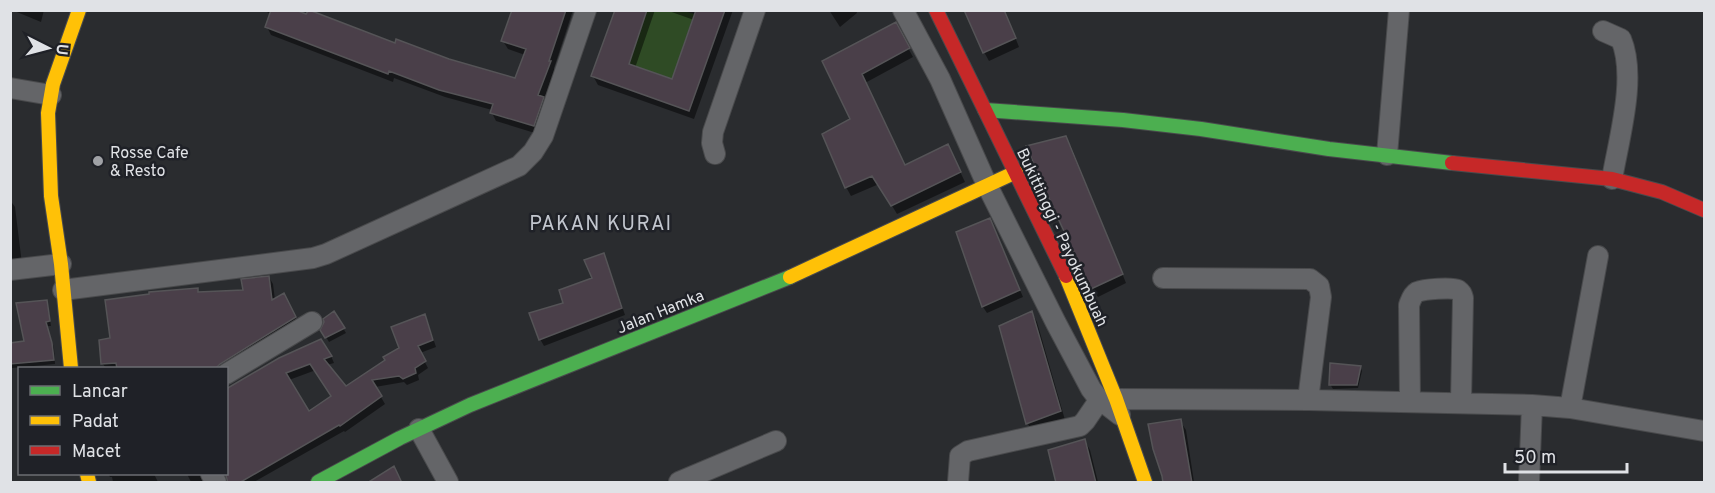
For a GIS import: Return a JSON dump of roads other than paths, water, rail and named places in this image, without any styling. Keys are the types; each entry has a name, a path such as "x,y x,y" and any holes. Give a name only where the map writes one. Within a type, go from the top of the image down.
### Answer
{"street":[{"path":"71,367 61,264 51,196 48,113 53,84 79,10"},
{"path":"63,290 313,258 519,166 533,152 543,136 586,10"},
{"path":"715,154 712,143 713,132 755,10"},
{"path":"903,10 940,79 987,185 1091,389 1113,405"},
{"name":"Bukittinggi - Payokumbuah","path":"936,10 1071,287 1113,405 1145,483"},
{"path":"1387,155 1399,10"},
{"path":"1603,31 1622,39 1625,48 1628,92 1612,179"},
{"path":"10,88 51,95"},
{"path":"985,110 1123,120 1202,129 1329,149 1612,179 1662,192 1704,208"},
{"name":"Jalan Hamka","path":"318,483 419,429 470,405 810,269 1016,172"},
{"path":"1570,408 1598,255"},
{"path":"10,270 61,264"},
{"path":"1163,278 1310,279 1319,285 1321,297 1308,400"},
{"path":"1410,401 1409,305 1417,292 1448,288 1461,292 1463,298 1461,402"},
{"path":"228,373 312,322"},
{"path":"958,483 960,456 968,450 1080,426 1085,420 1113,405 1308,400 1532,405 1570,408 1704,431"},
{"path":"1529,483 1532,405"},
{"path":"419,429 448,483"},
{"path":"679,483 776,441"}],"place":[{"name":"Rosse Cafe & Resto","path":"98,161"}],"district":[{"name":"PAKAN KURAI","path":"601,223"}]}
